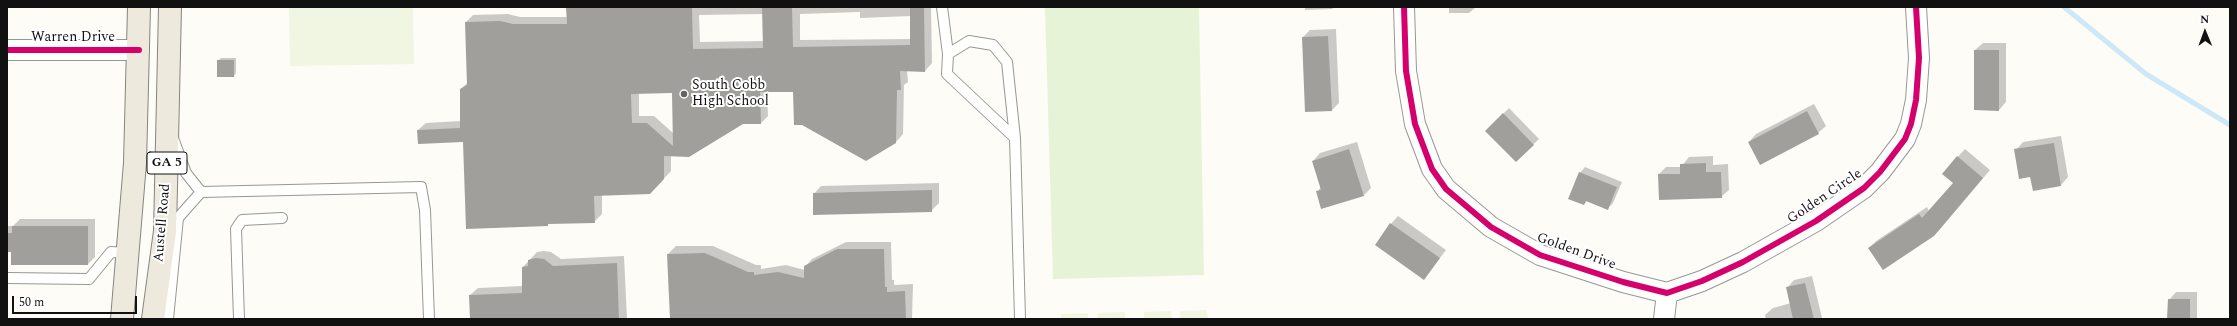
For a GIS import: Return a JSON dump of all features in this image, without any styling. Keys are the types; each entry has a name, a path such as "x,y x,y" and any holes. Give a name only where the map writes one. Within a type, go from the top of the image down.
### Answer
{"main road":[{"name":"GA 5","path":"122,319 135,163 139,7"},
{"name":"Austell Road","path":"153,319 164,231 170,7"}],"street":[{"name":"Golden Drive","path":"1404,7 1406,71 1415,124 1432,169 1446,189 1491,227 1540,255 1623,282 1667,293"},
{"name":"Golden Circle","path":"1667,293 1702,281 1750,258 1816,221 1864,188 1880,172 1905,139 1911,124 1916,100 1919,58 1916,7"},
{"name":"Warren Drive","path":"7,50 139,50"},
{"path":"1664,319 1667,293"}],"lane":[{"path":"942,7 948,54 947,74 1016,138"},
{"path":"948,54 969,41 992,45 1007,62 1016,138 1020,319"},
{"path":"168,125 186,173 201,192"},
{"path":"168,319 178,218 201,192 421,187 425,210 429,319"},
{"path":"239,319 236,229 242,220 282,218"},
{"path":"7,278 89,279 111,252 128,253"}],"green space":[{"path":"289,7 413,7 414,64 290,66"},
{"path":"1199,7 1204,275 1053,279 1045,8"},
{"path":"1207,310 1208,319 1180,319 1180,311"},
{"path":"1171,311 1172,319 1144,319 1144,312"},
{"path":"1125,312 1125,319 1098,319 1098,313"},
{"path":"1088,313 1088,319 1061,319 1061,314"}],"building":[{"path":"566,7 692,7 693,49 763,48 762,7 792,7 793,47 910,45 910,7 924,7 925,72 900,71 901,90 897,90 896,143 866,161 802,125 794,125 793,92 760,92 761,124 743,124 689,157 664,156 664,179 650,194 594,196 595,223 466,229 463,142 418,144 417,130 460,128 460,89 467,85 465,22 500,21 513,24 567,24","holes":["672,93 673,146 647,123 632,123 631,94"]},
{"path":"1328,36 1332,111 1305,112 1302,37"},
{"path":"1974,50 1999,50 1999,111 1974,110"},
{"path":"217,60 234,60 234,77 217,77"},
{"path":"1807,111 1819,134 1760,165 1748,142"},
{"path":"1503,113 1534,145 1516,162 1485,131"},
{"path":"2054,143 2061,186 2033,191 2030,177 2019,179 2014,149"},
{"path":"1349,149 1364,196 1321,209 1316,191 1321,190 1312,161"},
{"path":"1957,156 1983,178 1934,236 1883,270 1868,248 1919,214 1922,218 1953,183 1942,174"},
{"path":"1706,163 1706,172 1721,172 1722,198 1659,200 1658,174 1680,174 1680,164"},
{"path":"1579,172 1617,187 1608,210 1586,201 1584,205 1568,199"},
{"path":"932,190 932,212 813,215 813,193"},
{"path":"1390,223 1440,258 1424,280 1375,245"},
{"path":"12,226 88,226 88,265 11,265 11,252 7,252 7,233 12,233"},
{"path":"837,249 884,249 885,287 887,287 887,292 905,291 906,319 670,319 667,254 705,253 748,272 754,272 754,275 778,272 804,278 804,266"},
{"path":"536,258 544,259 553,266 617,263 619,319 470,319 469,295 522,293 522,267 528,266 528,260"},
{"path":"1805,283 1814,319 1793,319 1786,287"},
{"path":"2168,299 2190,299 2190,319 2167,319"}],"waterway":[{"path":"2064,7 2146,74 2230,125"}],"cycle path":[{"path":"1404,7 1406,71 1415,124 1432,169 1446,189 1491,227 1540,255 1623,282 1667,293 1702,281 1743,262 1816,221 1864,188 1880,172 1905,139 1911,124 1916,100 1919,58 1916,7"},
{"path":"7,50 139,50"}],"place":[{"name":"South Cobb High School","path":"684,94"}]}
